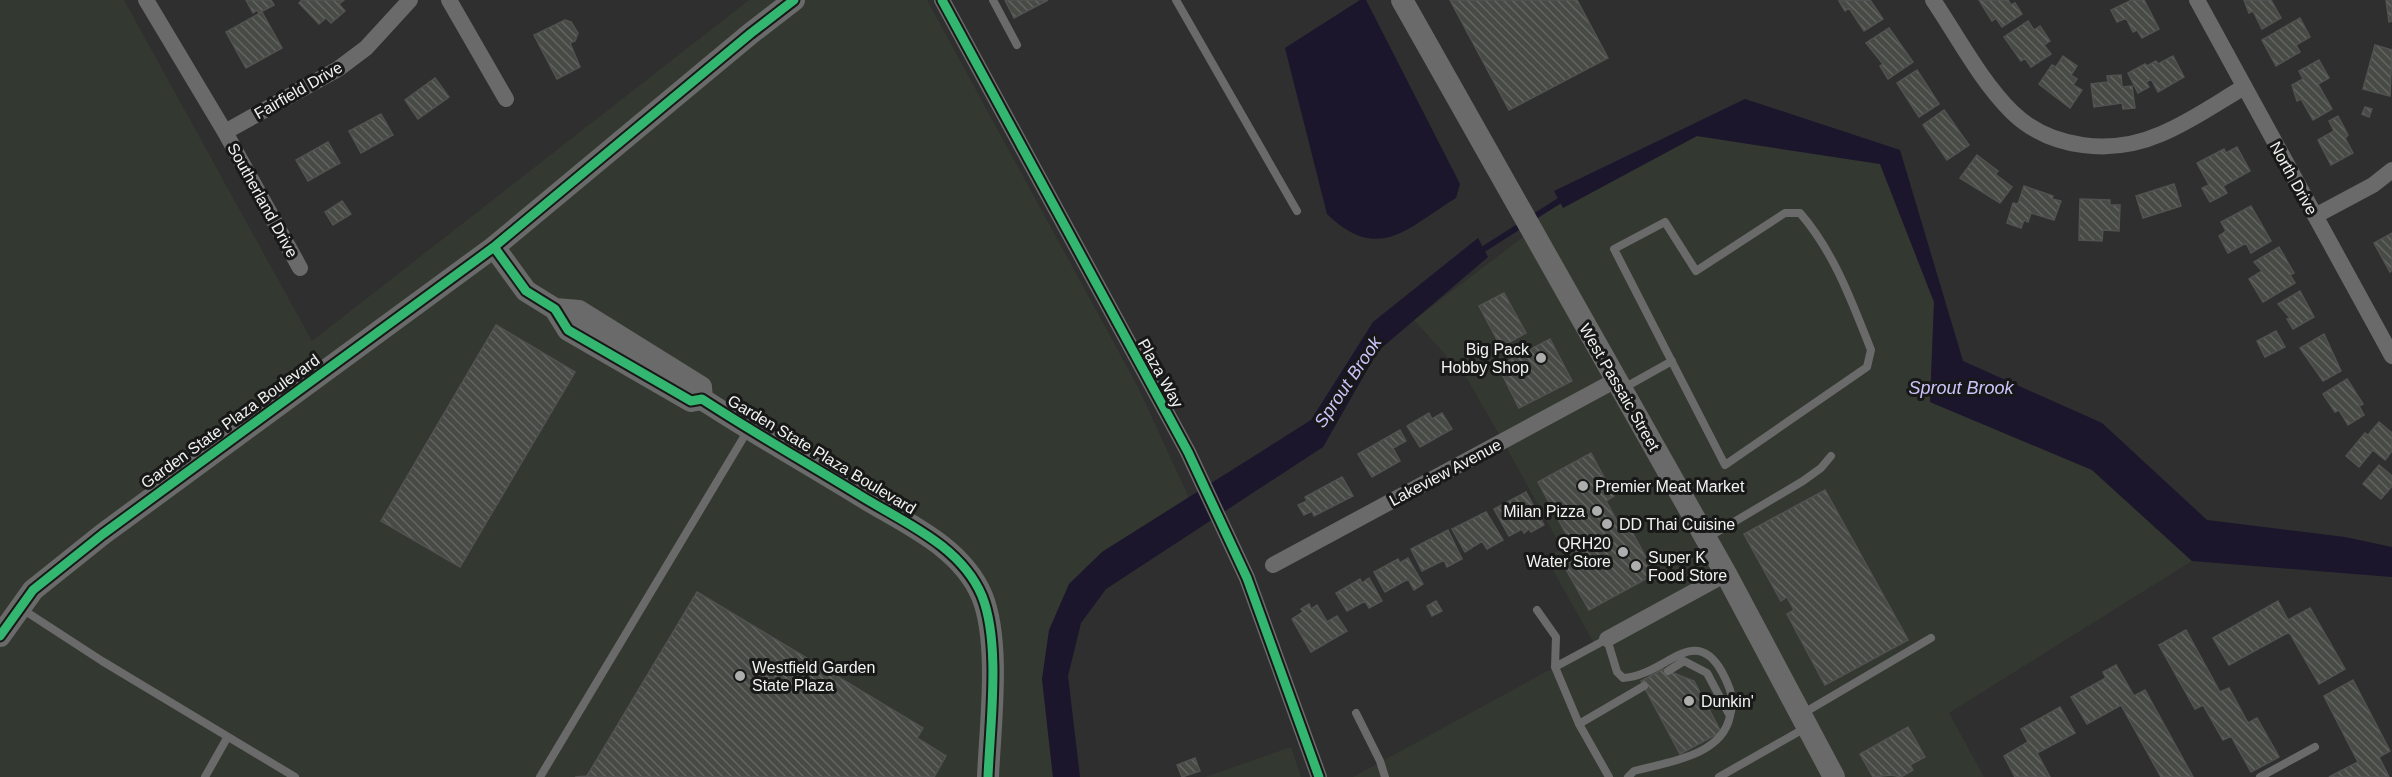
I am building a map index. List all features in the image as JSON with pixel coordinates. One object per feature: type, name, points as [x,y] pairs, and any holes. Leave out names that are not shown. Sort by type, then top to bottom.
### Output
[{"type":"street","points":[[146,0],[225,132]]},
{"type":"street","name":"Fairfield Drive","points":[[225,132],[338,69],[366,48],[410,0]]},
{"type":"street","points":[[449,0],[506,99]]},
{"type":"street","name":"Garden State Plaza Boulevard","points":[[0,636],[19,607],[40,584],[112,527],[494,247],[794,0]]},
{"type":"street","name":"West Passaic Street","points":[[1402,0],[1726,574],[1834,777]]},
{"type":"street","points":[[1933,0],[1998,97],[2014,114],[2037,130],[2063,141],[2089,147],[2115,147],[2138,143],[2162,134],[2244,87]]},
{"type":"street","name":"North Drive","points":[[2197,0],[2392,356]]},
{"type":"street","name":"Plaza Way","points":[[940,3],[1197,473],[1237,556],[1319,777]]},
{"type":"street","name":"Southerland Drive","points":[[225,132],[300,268]]},
{"type":"street","points":[[2315,216],[2373,185],[2392,170]]},
{"type":"street","name":"Garden State Plaza Boulevard","points":[[494,247],[526,291],[555,309],[568,330],[691,401],[702,399],[917,530],[955,556],[973,578],[982,597],[991,638],[988,777]]},
{"type":"street","name":"Lakeview Avenue","points":[[1273,565],[1619,385]]},
{"type":"street","points":[[1607,639],[1726,574]]},
{"type":"lane","points":[[993,0],[1017,45]]},
{"type":"lane","points":[[1176,0],[1297,211]]},
{"type":"lane","points":[[1785,213],[1800,213],[1816,232],[1846,288],[1871,350],[1867,367],[1725,465],[1672,361],[1614,249],[1665,222],[1696,271],[1785,213]]},
{"type":"lane","points":[[1619,385],[1672,361]]},
{"type":"lane","points":[[540,777],[748,428]]},
{"type":"lane","points":[[1706,539],[1803,481],[1821,468],[1831,456]]},
{"type":"lane","points":[[19,607],[227,738],[295,777]]},
{"type":"lane","points":[[1537,610],[1556,638],[1555,667],[1580,724],[1609,777]]},
{"type":"lane","points":[[1719,777],[1931,638]]},
{"type":"lane","points":[[1555,667],[1607,639],[1617,672],[1623,678],[1642,687],[1580,724]]},
{"type":"lane","points":[[1623,678],[1638,677],[1691,650],[1702,650],[1713,657],[1730,687],[1733,707],[1723,735],[1702,750],[1634,771],[1628,777]]},
{"type":"lane","points":[[1668,670],[1684,661],[1700,667],[1707,673],[1730,716]]},
{"type":"lane","points":[[1356,713],[1385,777]]},
{"type":"lane","points":[[205,777],[227,738]]},
{"type":"lane","points":[[2260,777],[2315,747]]},
{"type":"shaded area","name":"Westfield Garden State Plaza","points":[[0,0],[124,0],[312,341],[749,0],[927,0],[1138,387],[1189,498],[1102,552],[1042,679],[1053,777],[0,777]]},
{"type":"shaded area","points":[[1697,136],[1880,164],[1934,302],[1930,402],[2092,470],[2192,561],[1949,713],[1984,777],[1353,777],[1595,645],[1546,558],[1562,549],[1503,441],[1467,379],[1414,320],[1531,231],[1526,221],[1559,201]]},
{"type":"shaded area","points":[[1291,747],[1301,777],[1205,777]]},
{"type":"water","points":[[1360,0],[1366,0],[1460,184],[1456,198],[1407,229],[1393,236],[1378,239],[1362,237],[1345,229],[1327,214],[1285,48]]},
{"type":"water","name":"Sprout Brook","points":[[1745,99],[1900,150],[1963,361],[2102,423],[2207,520],[2345,537],[2392,547],[2392,577],[2192,561],[2092,470],[1930,402],[1934,302],[1880,164],[1697,136],[1563,208],[1554,191]]},
{"type":"water","points":[[1478,238],[1488,257],[1378,351],[1323,447],[1106,589],[1081,623],[1068,676],[1080,777],[1053,777],[1042,679],[1049,630],[1069,584],[1102,552],[1311,420],[1373,322]]},
{"type":"building","points":[[246,0],[271,0],[274,5],[259,13],[257,10],[253,13]]},
{"type":"building","points":[[302,0],[344,0],[339,4],[345,11],[331,23],[326,18],[319,24],[299,3]]},
{"type":"building","points":[[1005,0],[1048,0],[1014,18]]},
{"type":"building","points":[[1450,0],[1577,0],[1608,58],[1509,110]]},
{"type":"building","points":[[1870,0],[1883,19],[1864,31],[1849,8],[1845,11],[1839,1]]},
{"type":"building","points":[[1979,0],[2008,0],[2011,5],[2015,3],[2022,14],[2002,27],[1996,18],[1992,21]]},
{"type":"building","points":[[2132,0],[2144,0],[2159,29],[2142,38],[2137,30],[2133,32],[2126,18],[2117,22],[2111,10]]},
{"type":"building","points":[[2244,0],[2271,0],[2281,18],[2262,29],[2253,11],[2249,13]]},
{"type":"building","points":[[2386,0],[2392,0],[2392,21],[2389,22]]},
{"type":"building","points":[[262,12],[282,48],[246,68],[226,32]]},
{"type":"building","points":[[2300,18],[2310,37],[2296,45],[2300,52],[2276,66],[2262,40]]},
{"type":"building","points":[[565,20],[571,22],[578,33],[575,41],[570,43],[580,67],[557,79],[534,35]]},
{"type":"building","points":[[2028,21],[2034,30],[2040,26],[2050,41],[2044,45],[2051,54],[2031,67],[2025,58],[2021,61],[2004,37]]},
{"type":"building","points":[[1889,28],[1913,62],[1888,79],[1880,66],[1883,64],[1866,43]]},
{"type":"building","points":[[2375,45],[2392,50],[2390,96],[2363,89]]},
{"type":"building","points":[[2063,56],[2077,66],[2071,75],[2077,79],[2073,85],[2082,90],[2070,108],[2039,84],[2052,65],[2056,67]]},
{"type":"building","points":[[2173,56],[2184,77],[2158,92],[2151,79],[2146,82],[2149,87],[2138,93],[2128,73],[2145,64],[2147,66],[2156,61],[2158,64]]},
{"type":"building","points":[[2319,60],[2329,78],[2318,84],[2332,109],[2313,120],[2301,99],[2297,101],[2292,85],[2303,79],[2299,71]]},
{"type":"building","points":[[1917,70],[1939,104],[1919,117],[1897,83]]},
{"type":"building","points":[[2121,75],[2122,87],[2132,86],[2135,108],[2123,109],[2122,103],[2094,107],[2091,84],[2108,82],[2107,76]]},
{"type":"building","points":[[435,78],[449,97],[418,119],[405,100]]},
{"type":"building","points":[[2365,107],[2372,109],[2369,117],[2362,114]]},
{"type":"building","points":[[1944,110],[1969,145],[1947,160],[1923,125]]},
{"type":"building","points":[[381,114],[393,135],[361,153],[349,131]]},
{"type":"building","points":[[2338,116],[2348,135],[2345,138],[2353,153],[2331,165],[2318,140],[2334,131],[2329,121]]},
{"type":"building","points":[[328,142],[340,163],[308,181],[296,160]]},
{"type":"building","points":[[2237,147],[2250,171],[2223,186],[2227,193],[2210,202],[2202,188],[2209,185],[2197,163],[2224,149],[2226,153]]},
{"type":"building","points":[[1977,155],[1998,171],[1995,174],[2012,187],[2000,203],[1960,178]]},
{"type":"building","points":[[2174,184],[2181,206],[2143,218],[2136,196]]},
{"type":"building","points":[[2024,186],[2061,201],[2054,220],[2031,213],[2028,222],[2024,220],[2021,228],[2007,223],[2013,203],[2018,204]]},
{"type":"building","points":[[2080,199],[2110,200],[2110,205],[2120,205],[2119,231],[2103,230],[2102,241],[2079,240]]},
{"type":"building","points":[[342,201],[351,214],[333,225],[325,212]]},
{"type":"building","points":[[2251,206],[2271,241],[2251,253],[2246,243],[2228,253],[2219,236],[2226,231],[2221,222]]},
{"type":"building","points":[[2392,233],[2392,270],[2390,272],[2374,243]]},
{"type":"building","points":[[2279,247],[2294,273],[2290,275],[2295,283],[2263,302],[2249,279],[2262,271],[2254,262]]},
{"type":"building","points":[[2300,291],[2314,317],[2293,329],[2287,319],[2290,318],[2278,304]]},
{"type":"building","points":[[1504,293],[1526,333],[1501,347],[1479,306]]},
{"type":"building","points":[[496,325],[575,372],[460,567],[381,521]]},
{"type":"building","points":[[2276,331],[2285,347],[2265,357],[2257,341]]},
{"type":"building","points":[[2324,334],[2341,371],[2323,381],[2300,348]]},
{"type":"building","points":[[1550,339],[1572,381],[1519,408],[1498,366]]},
{"type":"building","points":[[2347,379],[2363,404],[2359,406],[2364,415],[2348,425],[2339,410],[2335,412],[2323,394]]},
{"type":"building","points":[[1429,413],[1432,419],[1442,413],[1452,429],[1420,447],[1407,426]]},
{"type":"building","points":[[2379,422],[2392,433],[2392,451],[2385,460],[2373,450],[2359,467],[2346,456],[2365,433],[2368,435]]},
{"type":"building","points":[[1400,430],[1406,441],[1393,448],[1400,461],[1372,477],[1358,454]]},
{"type":"building","points":[[1591,453],[1614,496],[1606,501],[1624,534],[1631,530],[1655,574],[1589,610],[1563,564],[1578,556],[1538,482]]},
{"type":"building","points":[[2379,465],[2392,476],[2392,486],[2381,499],[2363,484]]},
{"type":"building","points":[[1342,477],[1353,496],[1314,516],[1312,511],[1304,515],[1298,505],[1307,501],[1305,497]]},
{"type":"building","points":[[1825,490],[1908,640],[1825,685],[1787,614],[1794,610],[1787,597],[1781,601],[1744,534]]},
{"type":"building","points":[[1526,492],[1544,525],[1531,532],[1529,529],[1524,533],[1522,529],[1509,536],[1494,509]]},
{"type":"building","points":[[1486,512],[1503,540],[1487,549],[1482,541],[1465,552],[1452,529]]},
{"type":"building","points":[[1448,530],[1462,559],[1447,567],[1444,560],[1422,571],[1411,549]]},
{"type":"building","points":[[1408,558],[1423,584],[1414,590],[1408,579],[1385,592],[1374,572],[1398,559],[1400,563]]},
{"type":"building","points":[[1369,578],[1382,601],[1369,608],[1365,601],[1347,611],[1336,593],[1360,579],[1362,583]]},
{"type":"building","name":"Westfield Garden State Plaza","points":[[697,592],[923,728],[917,738],[946,756],[934,777],[575,777],[587,776]]},
{"type":"building","points":[[1436,601],[1442,611],[1432,616],[1427,606]]},
{"type":"building","points":[[2278,601],[2288,620],[2310,608],[2345,669],[2319,684],[2289,632],[2229,665],[2213,638]]},
{"type":"building","points":[[1309,604],[1311,609],[1317,605],[1327,622],[1337,616],[1347,631],[1311,652],[1292,619],[1303,612],[1301,609]]},
{"type":"building","points":[[2186,630],[2220,692],[2229,688],[2248,723],[2257,718],[2279,757],[2251,772],[2231,736],[2223,740],[2203,705],[2195,709],[2159,645]]},
{"type":"building","points":[[2116,665],[2134,696],[2145,690],[2193,777],[2161,777],[2121,705],[2087,724],[2071,697],[2106,678],[2103,672]]},
{"type":"building","points":[[1663,669],[1694,681],[1721,732],[1680,754],[1641,681]]},
{"type":"building","points":[[2353,680],[2390,751],[2379,757],[2389,777],[2329,777],[2358,762],[2324,696]]},
{"type":"building","points":[[2060,707],[2075,733],[2037,753],[2050,777],[2015,777],[2004,756],[2028,742],[2021,729]]},
{"type":"building","points":[[1908,727],[1925,757],[1910,765],[1913,770],[1901,777],[1891,775],[1873,777],[1860,754]]},
{"type":"building","points":[[1195,758],[1200,771],[1182,777],[1177,765]]},
{"type":"waterway","name":"Sprout Brook","points":[[1479,252],[1559,201]]},
{"type":"cycle path","points":[[794,0],[494,247],[526,291],[555,309],[568,330],[691,401],[702,399],[913,526],[930,537],[960,563],[973,578],[982,596],[991,637],[993,685],[988,777]]},
{"type":"cycle path","points":[[942,0],[1188,452],[1247,578],[1319,777]]},
{"type":"cycle path","points":[[0,636],[33,590],[103,534],[494,247]]},
{"type":"place","name":"Big Pack Hobby Shop","points":[[1541,358]]},
{"type":"place","name":"Premier Meat Market","points":[[1583,486]]},
{"type":"place","name":"Milan Pizza","points":[[1597,511]]},
{"type":"place","name":"DD Thai Cuisine","points":[[1607,524]]},
{"type":"place","name":"QRH20 Water Store","points":[[1623,552]]},
{"type":"place","name":"Super K Food Store","points":[[1636,566]]},
{"type":"place","name":"Westfield Garden State Plaza","points":[[740,676]]},
{"type":"place","name":"Dunkin'","points":[[1689,701]]}]
